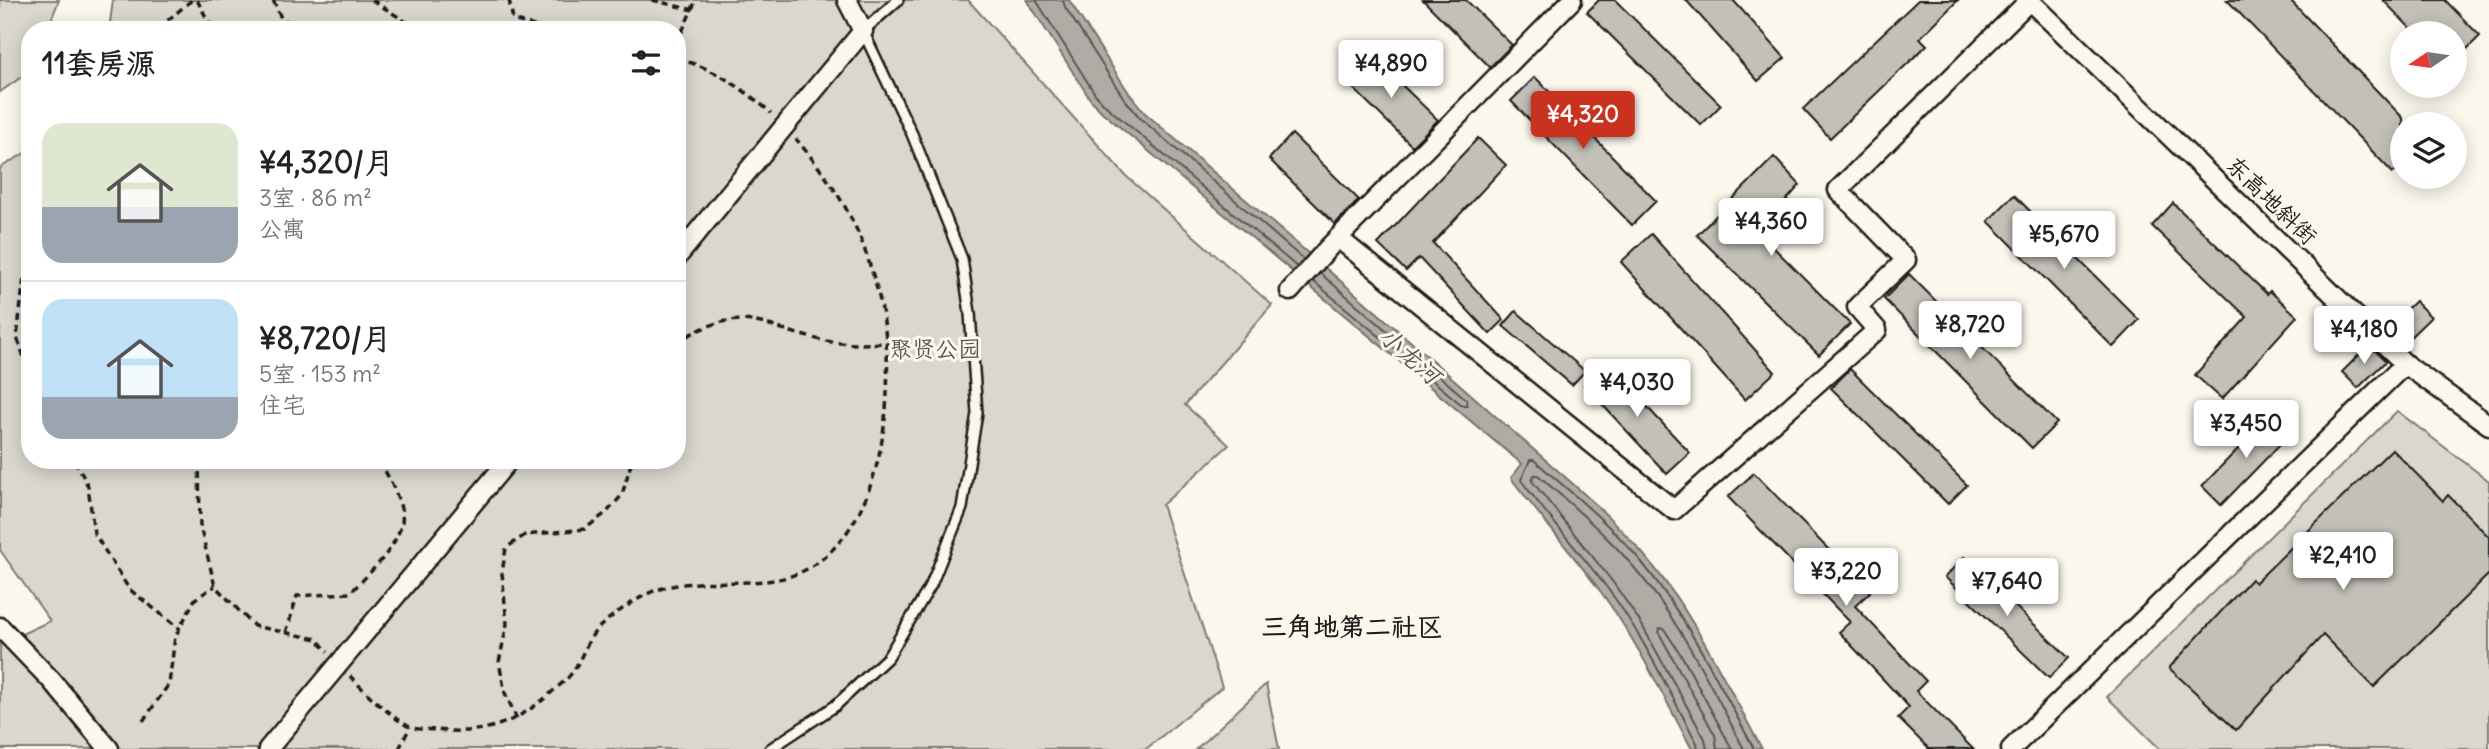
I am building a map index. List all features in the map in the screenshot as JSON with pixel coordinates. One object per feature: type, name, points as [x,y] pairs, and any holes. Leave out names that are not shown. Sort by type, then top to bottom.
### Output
[{"type":"street","points":[[686,246],[863,31],[847,0]]},
{"type":"street","points":[[1290,291],[1334,242],[1572,0]]},
{"type":"street","points":[[1334,242],[1674,510],[1877,330],[1857,307],[1906,260],[1838,190],[2030,0]]},
{"type":"street","name":"东高地斜街","points":[[2030,0],[2405,364],[2489,425]]},
{"type":"street","points":[[2011,749],[2405,364]]},
{"type":"street","points":[[268,749],[502,469]]},
{"type":"street","points":[[0,627],[51,680],[109,749]]},
{"type":"lane","points":[[770,749],[835,706],[888,657],[931,585],[962,508],[976,413],[970,313],[962,259],[912,134],[863,31],[898,0]]},
{"type":"path","points":[[166,21],[195,0],[208,21]]},
{"type":"path","points":[[273,0],[281,18],[286,21]]},
{"type":"path","points":[[372,0],[405,21]]},
{"type":"path","points":[[509,0],[513,20],[516,21]]},
{"type":"path","points":[[652,0],[693,10]]},
{"type":"path","points":[[686,24],[696,0]]},
{"type":"path","points":[[199,469],[200,526],[215,586],[254,626],[317,639],[365,693],[410,727],[482,731],[517,719],[540,703],[571,674],[596,630],[648,594],[686,584],[770,580],[800,573],[830,553],[852,527],[868,490],[885,427],[888,368],[884,319],[863,244],[829,178],[785,126],[746,90],[686,61]]},
{"type":"path","points":[[21,303],[17,337],[21,348]]},
{"type":"path","points":[[686,336],[701,327],[731,319],[765,323],[826,341],[860,345],[886,343]]},
{"type":"path","points":[[80,469],[88,486],[94,533],[129,589],[180,629]]},
{"type":"path","points":[[286,633],[297,596],[350,593],[386,555],[403,520],[393,484],[384,469]]},
{"type":"path","points":[[517,719],[505,693],[499,663],[507,624],[502,573],[506,548],[525,535],[584,529],[607,512],[622,495],[629,469]]},
{"type":"path","points":[[143,721],[169,684],[176,636],[195,599],[215,586]]},
{"type":"path","points":[[399,749],[410,727]]},
{"type":"green space","points":[[0,0],[59,0],[51,21],[21,21],[21,77],[0,92]]},
{"type":"green space","name":"聚贤公园","points":[[113,0],[968,0],[1126,176],[1272,305],[1185,405],[1229,445],[1162,505],[1222,687],[1146,749],[0,749],[0,644],[50,621],[0,550],[0,168],[21,155],[21,469],[686,469],[686,21],[110,21]]},
{"type":"green space","points":[[2397,411],[2489,481],[2489,749],[2160,749],[2107,697]]},
{"type":"green space","points":[[1266,684],[1279,749],[1196,749]]},
{"type":"water","name":"小龙河","points":[[1027,0],[1069,0],[1129,93],[1145,113],[1407,338],[1571,482],[1627,536],[1678,600],[1762,749],[1692,749],[1614,611],[1511,478],[1522,464],[1102,112],[1090,99]]},
{"type":"building","points":[[1423,0],[1466,0],[1512,45],[1490,67]]},
{"type":"building","points":[[1599,0],[1615,0],[1721,105],[1701,125],[1587,12]]},
{"type":"building","points":[[1686,0],[1733,0],[1785,58],[1758,81]]},
{"type":"building","points":[[1918,0],[1958,0],[1920,38],[1927,45],[1830,138],[1803,109]]},
{"type":"building","points":[[2227,0],[2290,0],[2397,112],[2390,112],[2390,170]]},
{"type":"building","points":[[2383,0],[2445,0],[2465,21],[2403,21]]},
{"type":"building","points":[[2468,24],[2480,36],[2468,48]]},
{"type":"building","points":[[1370,54],[1438,120],[1412,146],[1345,80]]},
{"type":"building","points":[[1535,77],[1656,201],[1632,225],[1511,101]]},
{"type":"building","points":[[1292,134],[1359,200],[1335,224],[1269,159]]},
{"type":"building","points":[[1478,138],[1506,165],[1433,243],[1504,320],[1490,334],[1419,258],[1406,271],[1378,244]]},
{"type":"building","points":[[1774,157],[1800,185],[1758,232],[1850,324],[1819,355],[1697,235]]},
{"type":"building","points":[[2014,195],[2139,320],[2113,347],[1988,221]]},
{"type":"building","points":[[2173,203],[2267,294],[2270,291],[2297,316],[2222,399],[2195,375],[2247,317],[2152,226]]},
{"type":"building","points":[[1651,234],[1775,372],[1745,400],[1621,262]]},
{"type":"building","points":[[1909,274],[2057,423],[2032,448],[1884,299]]},
{"type":"building","points":[[2415,301],[2431,317],[2402,345],[2386,329]]},
{"type":"building","points":[[1516,311],[1585,371],[1572,385],[1503,326]]},
{"type":"building","points":[[2369,345],[2386,361],[2358,388],[2342,372]]},
{"type":"building","points":[[1607,364],[1690,453],[1667,474],[1584,385]]},
{"type":"building","points":[[1850,369],[1967,485],[1948,504],[1831,388]]},
{"type":"building","points":[[2271,415],[2290,434],[2221,505],[2202,486]]},
{"type":"building","points":[[2392,449],[2443,501],[2448,495],[2489,537],[2489,574],[2374,687],[2323,635],[2236,730],[2169,668],[2251,579],[2255,583]]},
{"type":"building","points":[[1754,473],[1870,592],[1855,606],[1926,681],[1916,691],[1973,749],[1929,749],[1898,718],[1909,707],[1839,632],[1850,622],[1728,497]]},
{"type":"building","points":[[1964,557],[2069,658],[2049,678],[1945,577]]},
{"type":"district","name":"三角地第二社区","points":[[1352,626]]}]
